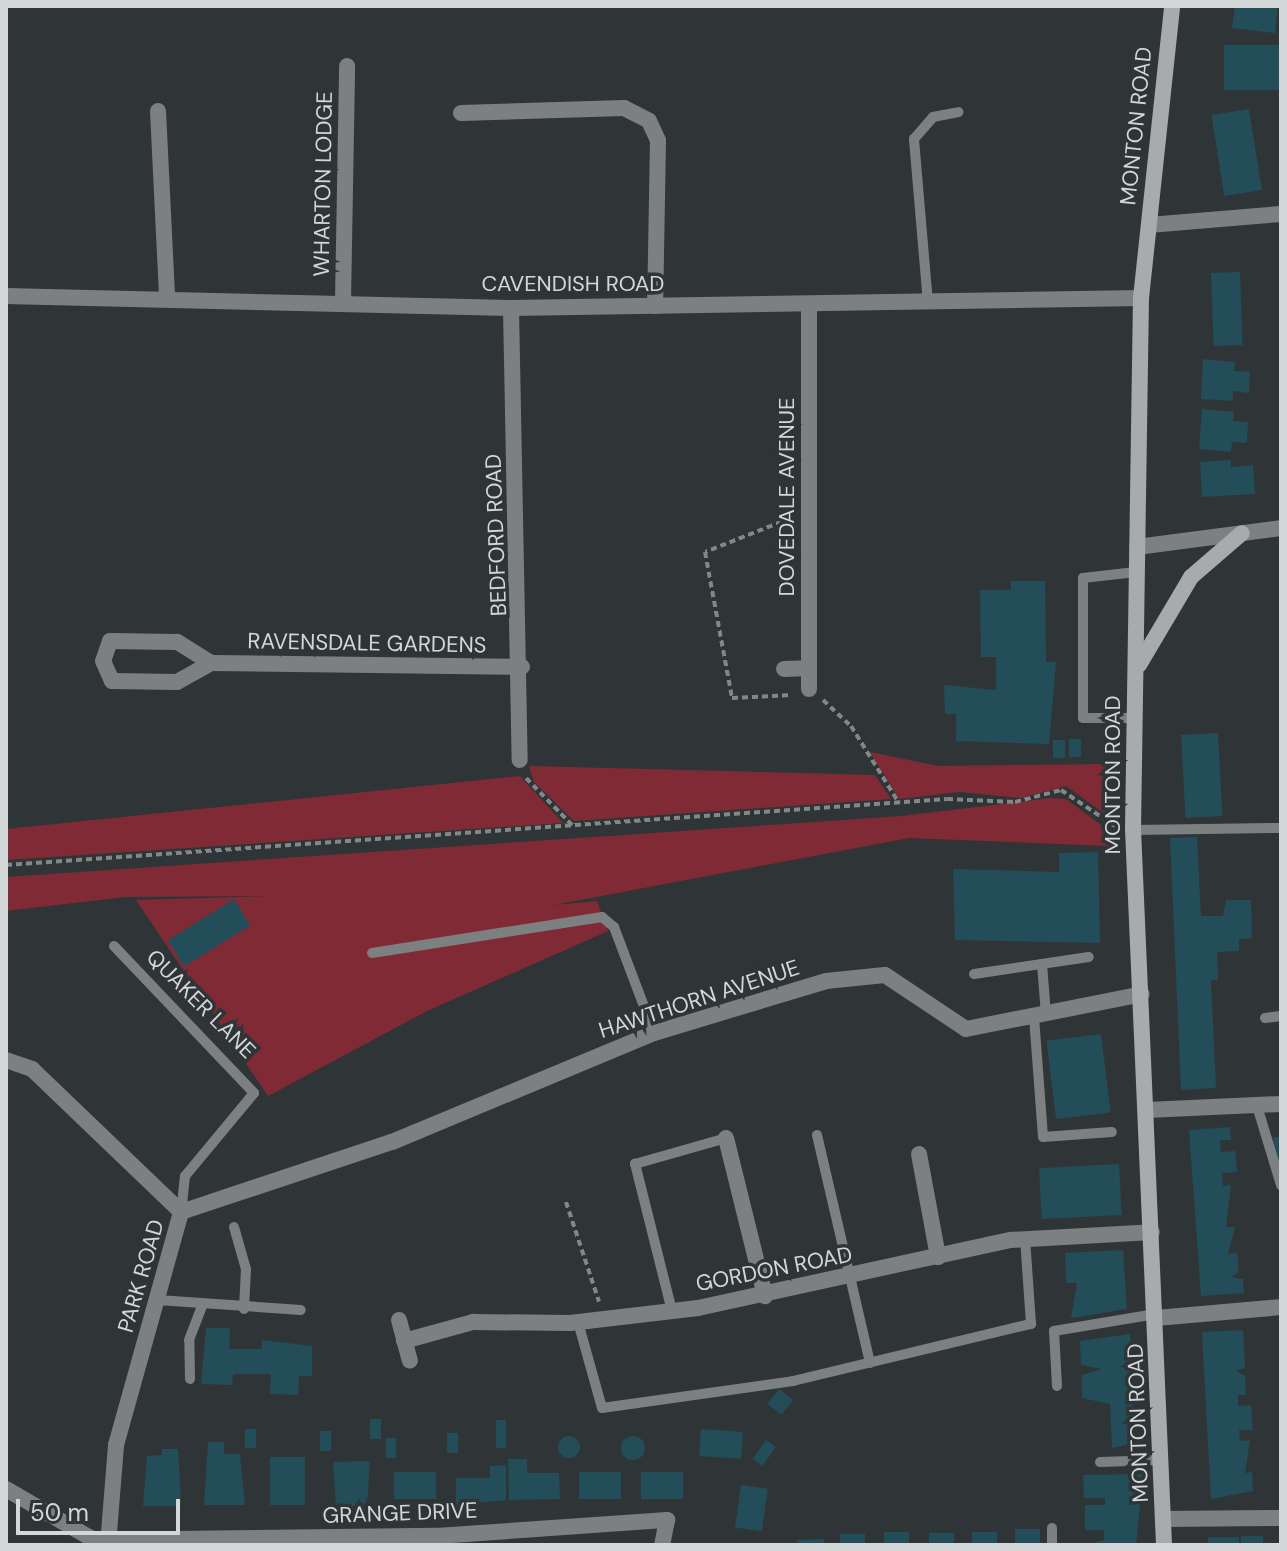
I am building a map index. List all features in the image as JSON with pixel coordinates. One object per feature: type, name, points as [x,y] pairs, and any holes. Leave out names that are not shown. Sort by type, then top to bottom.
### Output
[{"type":"main road","name":"MONTON ROAD","points":[[1164,1545],[1133,828],[1141,298],[1172,6]]},
{"type":"main road","points":[[1134,676],[1176,597],[1242,533]]},
{"type":"street","name":"WHARTON LODGE","points":[[343,302],[347,66]]},
{"type":"street","points":[[490,94],[490,112]]},
{"type":"street","points":[[461,113],[624,108],[649,121],[658,140],[655,306]]},
{"type":"street","points":[[158,111],[167,296]]},
{"type":"street","points":[[1149,225],[1281,214]]},
{"type":"street","name":"CAVENDISH ROAD","points":[[6,296],[167,296],[511,308],[1141,298]]},
{"type":"street","name":"DOVEDALE AVENUE","points":[[809,304],[809,689]]},
{"type":"street","name":"BEDFORD ROAD","points":[[511,308],[522,667],[520,760]]},
{"type":"street","points":[[1137,547],[1281,528]]},
{"type":"street","name":"RAVENSDALE GARDENS","points":[[211,663],[177,682],[112,681],[103,661],[110,641],[163,642],[211,663],[522,667]]},
{"type":"street","points":[[784,669],[809,668]]},
{"type":"street","name":"HAWTHORN AVENUE","points":[[181,1212],[392,1142],[654,1033],[874,974],[894,980],[957,1027],[1040,1016],[1142,994]]},
{"type":"street","name":"PARK ROAD","points":[[6,1044],[10,1060],[181,1212],[116,1445],[108,1543]]},
{"type":"street","points":[[1147,1110],[1281,1104]]},
{"type":"street","points":[[726,1138],[765,1296]]},
{"type":"street","points":[[919,1154],[938,1257]]},
{"type":"street","name":"GORDON ROAD","points":[[404,1341],[473,1322],[605,1320],[765,1296],[1025,1239],[1152,1232]]},
{"type":"street","points":[[1156,1316],[1281,1307]]},
{"type":"street","points":[[399,1320],[410,1361]]},
{"type":"street","points":[[6,1489],[64,1525],[108,1543]]},
{"type":"street","points":[[1164,1519],[1281,1518]]},
{"type":"street","name":"GRANGE DRIVE","points":[[108,1543],[436,1541],[667,1520],[662,1545]]},
{"type":"lane","points":[[928,303],[911,155],[921,125],[959,112]]},
{"type":"lane","points":[[1134,718],[1083,718],[1083,578],[1136,572]]},
{"type":"lane","points":[[1133,828],[1281,828]]},
{"type":"lane","points":[[372,953],[602,917],[614,927],[654,1033]]},
{"type":"lane","name":"QUAKER LANE","points":[[114,946],[254,1093],[185,1176],[181,1212]]},
{"type":"lane","points":[[974,974],[1089,957]]},
{"type":"lane","points":[[1042,964],[1043,1137],[1112,1132]]},
{"type":"lane","points":[[1265,1018],[1281,1016]]},
{"type":"lane","points":[[1257,1106],[1281,1185]]},
{"type":"lane","points":[[817,1135],[870,1363]]},
{"type":"lane","points":[[672,1311],[635,1164],[726,1138]]},
{"type":"lane","points":[[234,1227],[246,1269],[244,1309]]},
{"type":"lane","points":[[578,1322],[602,1408],[870,1363],[1031,1324],[1025,1239]]},
{"type":"lane","points":[[158,1300],[244,1309],[301,1310]]},
{"type":"lane","points":[[190,1379],[189,1340],[202,1306]]},
{"type":"lane","points":[[1057,1386],[1054,1331],[1156,1316]]},
{"type":"lane","points":[[1100,1462],[1162,1460]]},
{"type":"lane","points":[[1052,1528],[1052,1545]]},
{"type":"path","points":[[809,511],[705,552],[732,698],[809,689],[851,726],[899,803]]},
{"type":"path","points":[[520,760],[540,798],[572,825]]},
{"type":"path","points":[[6,865],[899,803],[1015,802],[1048,792],[1072,793],[1106,822],[1133,828]]},
{"type":"path","points":[[566,1202],[605,1320]]},
{"type":"shaded area","points":[[870,752],[938,766],[1108,764],[1109,817],[1066,786],[1021,798],[960,792],[899,799]]},
{"type":"shaded area","points":[[529,766],[875,775],[891,799],[574,821],[534,782]]},
{"type":"shaded area","points":[[520,776],[563,823],[6,860],[6,829]]},
{"type":"shaded area","points":[[1050,798],[1066,799],[1108,830],[1109,846],[909,838],[554,905],[597,901],[608,931],[427,1011],[268,1096],[136,900],[272,896],[125,897],[6,911],[6,877],[902,816]]},
{"type":"building","points":[[1235,6],[1278,6],[1275,33],[1232,28]]},
{"type":"building","points":[[1224,45],[1281,45],[1281,90],[1224,90]]},
{"type":"building","points":[[1249,109],[1262,190],[1224,196],[1211,115]]},
{"type":"building","points":[[1240,272],[1243,345],[1214,346],[1211,273]]},
{"type":"building","points":[[1203,359],[1235,362],[1234,371],[1250,372],[1249,393],[1233,391],[1233,401],[1201,399]]},
{"type":"building","points":[[1202,409],[1234,412],[1233,421],[1248,422],[1247,443],[1232,442],[1231,452],[1199,449]]},
{"type":"building","points":[[1231,460],[1231,467],[1253,465],[1255,494],[1202,497],[1200,462]]},
{"type":"building","points":[[1011,581],[1045,581],[1046,662],[1056,662],[1049,744],[956,741],[956,714],[945,714],[944,685],[996,690],[996,657],[981,657],[980,590],[1011,590]]},
{"type":"building","points":[[1218,733],[1222,816],[1185,818],[1181,735]]},
{"type":"building","points":[[1069,739],[1081,739],[1081,757],[1069,757]]},
{"type":"building","points":[[1053,740],[1065,740],[1065,758],[1053,758]]},
{"type":"building","points":[[1197,837],[1201,916],[1223,916],[1226,900],[1251,900],[1252,938],[1239,939],[1239,951],[1217,952],[1218,980],[1211,980],[1216,1088],[1181,1090],[1170,838]]},
{"type":"building","points":[[1098,852],[1100,943],[955,940],[953,869],[1059,872],[1059,853]]},
{"type":"building","points":[[234,899],[250,925],[184,967],[168,940]]},
{"type":"building","points":[[1101,1034],[1111,1112],[1056,1119],[1046,1041]]},
{"type":"building","points":[[1230,1127],[1231,1140],[1220,1140],[1221,1152],[1235,1151],[1237,1172],[1222,1173],[1223,1186],[1231,1185],[1226,1227],[1235,1227],[1228,1254],[1237,1253],[1238,1273],[1230,1277],[1243,1279],[1244,1293],[1201,1296],[1189,1130]]},
{"type":"building","points":[[1273,1137],[1281,1137],[1281,1168],[1277,1168]]},
{"type":"building","points":[[1119,1164],[1122,1215],[1042,1219],[1039,1168]]},
{"type":"building","points":[[1123,1250],[1127,1309],[1071,1318],[1077,1283],[1066,1283],[1065,1253]]},
{"type":"building","points":[[206,1328],[230,1328],[229,1349],[262,1349],[262,1340],[312,1346],[312,1376],[299,1376],[298,1395],[270,1394],[271,1374],[233,1374],[232,1385],[201,1384]]},
{"type":"building","points":[[1243,1330],[1245,1368],[1236,1371],[1245,1376],[1246,1395],[1238,1395],[1238,1406],[1251,1405],[1253,1430],[1239,1430],[1240,1441],[1250,1440],[1245,1473],[1252,1472],[1253,1491],[1211,1499],[1202,1332]]},
{"type":"building","points":[[1130,1334],[1134,1443],[1112,1448],[1110,1404],[1082,1398],[1082,1375],[1102,1369],[1081,1365],[1080,1341]]},
{"type":"building","points":[[779,1389],[793,1400],[781,1415],[767,1404]]},
{"type":"building","points":[[370,1419],[381,1419],[381,1439],[370,1439]]},
{"type":"building","points":[[496,1420],[506,1420],[506,1448],[496,1448]]},
{"type":"building","points":[[245,1429],[256,1429],[256,1448],[245,1448]]},
{"type":"building","points":[[701,1429],[743,1432],[741,1459],[699,1456]]},
{"type":"building","points":[[320,1431],[331,1431],[331,1451],[320,1451]]},
{"type":"building","points":[[447,1433],[458,1433],[458,1453],[447,1453]]},
{"type":"building","points":[[569,1436],[577,1439],[580,1447],[577,1455],[569,1458],[561,1455],[558,1447],[561,1439]]},
{"type":"building","points":[[633,1436],[642,1439],[645,1448],[642,1457],[633,1460],[624,1457],[621,1448],[624,1439]]},
{"type":"building","points":[[386,1438],[396,1438],[396,1458],[386,1458]]},
{"type":"building","points":[[766,1440],[776,1447],[763,1466],[753,1459]]},
{"type":"building","points":[[208,1442],[224,1442],[224,1454],[240,1454],[245,1505],[204,1505]]},
{"type":"building","points":[[162,1449],[178,1449],[181,1506],[143,1506],[147,1456],[162,1455]]},
{"type":"building","points":[[270,1457],[305,1457],[305,1505],[270,1505]]},
{"type":"building","points":[[508,1459],[527,1459],[527,1473],[559,1473],[560,1499],[509,1500]]},
{"type":"building","points":[[370,1461],[367,1506],[336,1506],[333,1462]]},
{"type":"building","points":[[506,1465],[506,1500],[456,1505],[456,1478],[490,1478],[490,1466]]},
{"type":"building","points":[[394,1472],[436,1472],[436,1499],[394,1499]]},
{"type":"building","points":[[579,1472],[621,1472],[621,1499],[579,1499]]},
{"type":"building","points":[[641,1472],[683,1472],[683,1499],[641,1499]]},
{"type":"building","points":[[1143,1474],[1136,1545],[1084,1545],[1104,1540],[1104,1530],[1085,1530],[1085,1505],[1105,1505],[1105,1498],[1084,1498],[1083,1475]]},
{"type":"building","points":[[741,1485],[768,1489],[762,1531],[735,1528]]},
{"type":"building","points":[[1015,1529],[1040,1529],[1040,1545],[1015,1545]]},
{"type":"building","points":[[884,1532],[909,1532],[909,1545],[884,1545]]},
{"type":"building","points":[[972,1532],[997,1532],[997,1545],[972,1545]]},
{"type":"building","points":[[929,1533],[954,1533],[954,1545],[929,1545]]},
{"type":"building","points":[[840,1534],[865,1534],[865,1545],[840,1545]]},
{"type":"building","points":[[1241,1536],[1263,1536],[1263,1545],[1241,1545]]},
{"type":"building","points":[[1208,1537],[1239,1537],[1239,1545],[1208,1545]]},
{"type":"building","points":[[824,1539],[824,1545],[797,1545],[797,1540]]}]
